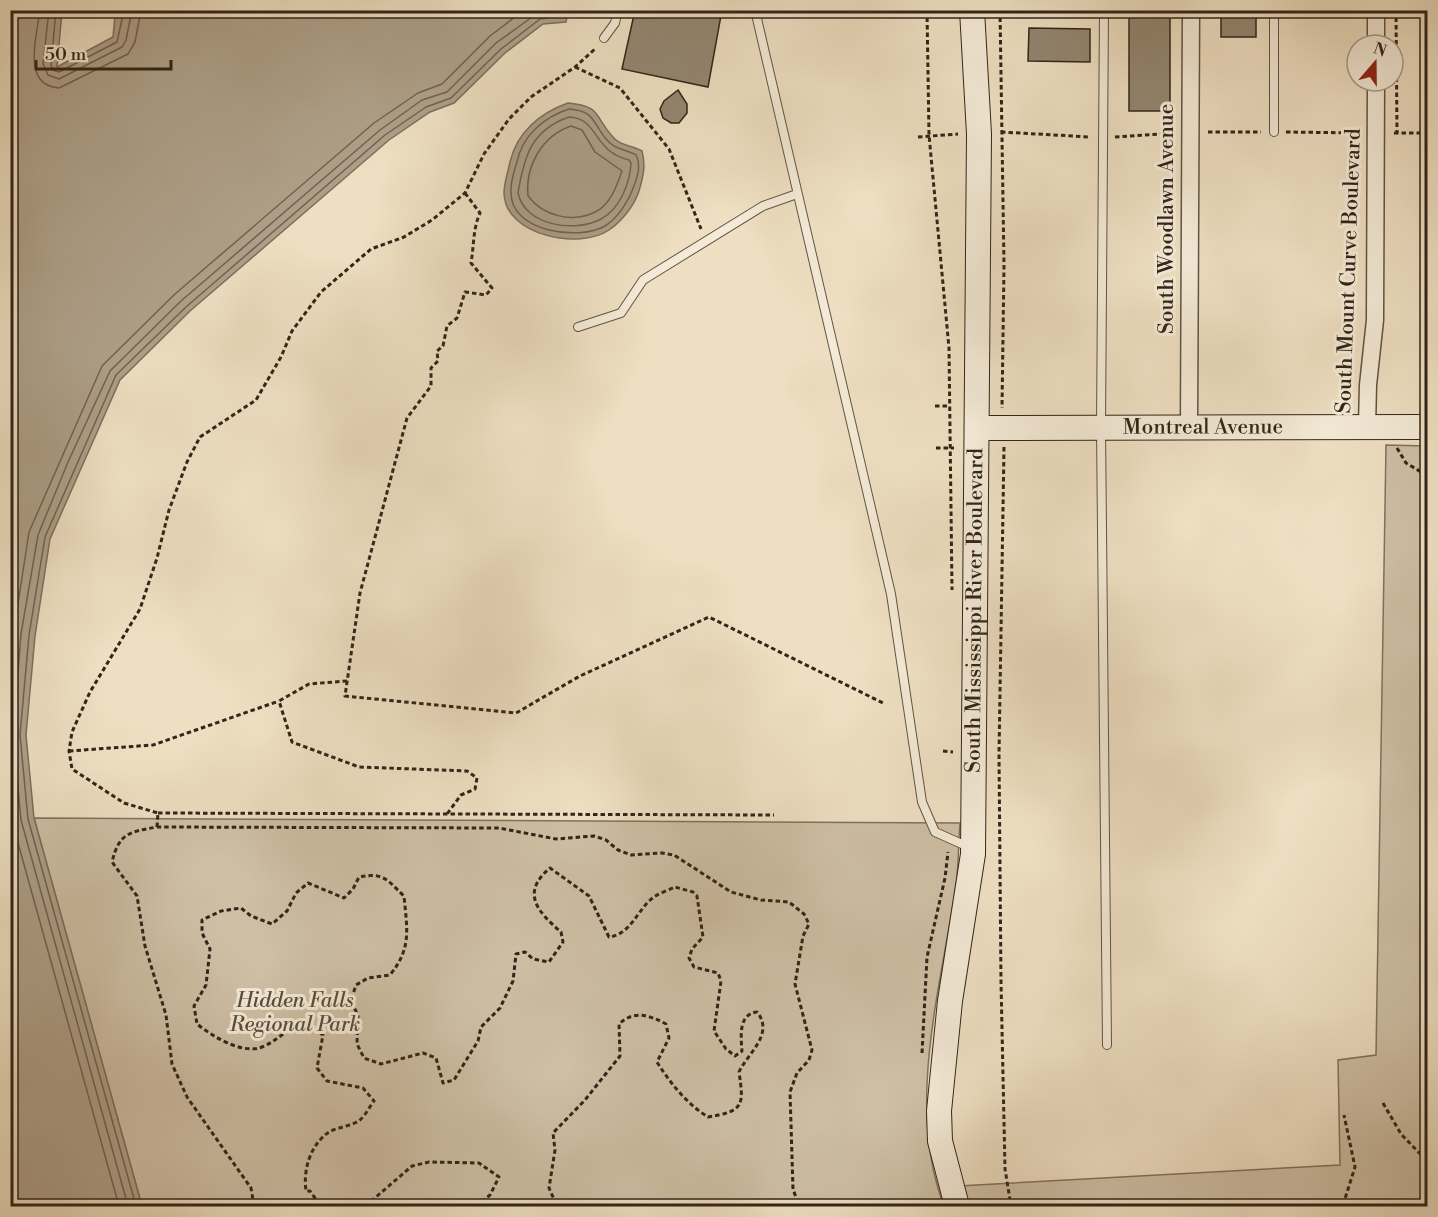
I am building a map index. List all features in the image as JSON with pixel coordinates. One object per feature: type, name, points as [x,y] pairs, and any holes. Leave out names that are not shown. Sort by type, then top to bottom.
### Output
[{"type":"street","name":"South Mississippi River Boulevard","points":[[957,1206],[940,1141],[939,1111],[950,1001],[973,849],[979,134],[972,10]]},
{"type":"street","name":"South Woodlawn Avenue","points":[[1189,427],[1191,10]]},
{"type":"street","points":[[1376,10],[1376,33]]},
{"type":"street","name":"South Mount Curve Boulevard","points":[[1367,426],[1368,385],[1375,320],[1376,93]]},
{"type":"street","name":"Montreal Avenue","points":[[978,428],[1428,427]]},
{"type":"lane","points":[[604,38],[615,22],[618,10]]},
{"type":"lane","points":[[754,10],[891,594],[922,802],[935,832],[973,849]]},
{"type":"lane","points":[[1104,10],[1101,427],[1107,1045]]},
{"type":"lane","points":[[1274,10],[1274,132]]},
{"type":"lane","points":[[578,327],[621,313],[643,280],[710,241],[763,206],[797,194]]},
{"type":"path","points":[[927,10],[930,69],[929,135],[949,348],[952,592]]},
{"type":"path","points":[[1000,10],[1004,324],[1002,407],[1005,428],[999,754],[1001,982],[1005,1169],[1011,1206]]},
{"type":"path","points":[[1396,10],[1397,133]]},
{"type":"path","points":[[604,38],[575,68],[531,97],[509,119],[484,154],[465,193],[432,220],[405,237],[371,249],[321,292],[292,331],[281,357],[256,400],[200,437],[169,510],[157,558],[140,609],[90,692],[72,732],[69,751],[72,769],[124,803],[158,813],[774,814]]},
{"type":"path","points":[[575,68],[620,88],[669,149],[697,225],[710,241]]},
{"type":"path","points":[[1002,132],[1103,138],[1191,132],[1428,133]]},
{"type":"path","points":[[918,137],[929,135]]},
{"type":"path","points":[[465,193],[480,213],[474,225],[476,235],[471,263],[492,288],[486,295],[465,292],[458,318],[447,326],[443,346],[437,351],[438,361],[431,368],[431,386],[407,418],[360,592],[345,696],[516,713],[580,675],[708,617],[885,704]]},
{"type":"path","points":[[935,406],[950,406]]},
{"type":"path","points":[[936,448],[952,448]]},
{"type":"path","points":[[1397,448],[1406,463],[1428,476]]},
{"type":"path","points":[[69,751],[153,745],[186,736],[216,722],[279,701],[309,684],[347,681]]},
{"type":"path","points":[[279,701],[292,742],[359,767],[467,771],[477,778],[475,789],[461,795],[447,814]]},
{"type":"path","points":[[953,742],[953,760]]},
{"type":"path","points":[[943,751],[953,752]]},
{"type":"path","points":[[156,827],[158,813]]},
{"type":"path","points":[[255,1206],[251,1188],[187,1097],[172,1064],[166,1015],[145,946],[137,896],[112,862],[116,844],[132,831],[156,827],[499,828],[556,839],[594,836],[606,840],[618,850],[631,855],[662,852],[674,855],[731,892],[761,900],[789,902],[804,914],[809,924],[803,936],[795,984],[812,1050],[809,1060],[797,1073],[790,1092],[793,1189],[799,1206]]},
{"type":"path","points":[[327,1206],[320,1204],[310,1191],[306,1191],[304,1176],[316,1144],[329,1132],[360,1120],[374,1101],[363,1088],[327,1081],[317,1068],[323,1035],[314,1027],[303,1024],[283,1032],[261,1048],[240,1046],[217,1039],[197,1024],[194,1006],[206,985],[210,949],[202,933],[202,920],[221,911],[241,909],[251,916],[272,924],[287,911],[296,893],[308,883],[344,898],[353,889],[359,877],[376,874],[385,878],[404,896],[407,927],[404,958],[390,975],[368,978],[356,985],[351,1000],[358,1016],[357,1044],[364,1058],[381,1065],[423,1053],[435,1058],[443,1083],[454,1080],[478,1041],[481,1027],[500,1008],[513,981],[516,954],[525,952],[533,959],[549,962],[563,942],[561,932],[542,916],[533,898],[537,878],[550,868],[589,896],[609,937],[616,936],[635,921],[653,897],[675,887],[693,892],[697,896],[703,937],[692,949],[689,958],[694,967],[718,973],[721,981],[714,1031],[726,1049],[735,1056],[742,1052],[741,1030],[744,1019],[751,1013],[757,1012],[762,1022],[757,1047],[739,1072],[743,1090],[742,1101],[734,1111],[722,1115],[708,1117],[697,1110],[678,1091],[657,1062],[669,1038],[666,1024],[636,1014],[625,1018],[619,1024],[620,1056],[585,1101],[553,1133],[555,1150],[549,1188],[557,1206]]},
{"type":"path","points":[[1383,1103],[1401,1134],[1428,1162]]},
{"type":"path","points":[[1296,1206],[1324,1201],[1345,1206],[1355,1167],[1344,1115]]},
{"type":"path","points":[[357,1206],[369,1203],[412,1166],[444,1162],[479,1163],[499,1177],[490,1194],[476,1206]]},
{"type":"path","points":[[1416,1206],[1428,1186]]},
{"type":"path","points":[[1061,1206],[1078,1201],[1109,1206]]},
{"type":"path","points":[[1165,1206],[1192,1203],[1211,1206]]},
{"type":"green space","points":[[1386,445],[1427,446],[1427,1206],[968,1206],[959,1186],[1340,1165],[1338,1060],[1376,1055]]},
{"type":"green space","name":"Hidden Falls Regional Park","points":[[34,818],[960,823],[956,883],[935,1009],[927,1089],[928,1129],[933,1168],[944,1206],[142,1206]]},
{"type":"water","points":[[10,11],[62,11],[57,67],[113,37],[115,16],[120,11],[568,11],[566,22],[543,24],[505,53],[454,103],[430,112],[389,140],[190,311],[120,380],[50,539],[35,636],[26,735],[34,818],[142,1206],[11,1206]]},
{"type":"water","points":[[568,103],[592,109],[615,139],[642,151],[644,162],[639,191],[627,213],[609,230],[596,236],[580,239],[546,235],[530,229],[517,220],[508,208],[504,193],[513,151],[524,133],[539,118]]},
{"type":"building","points":[[635,10],[722,10],[708,87],[622,69]]},
{"type":"building","points":[[1129,10],[1170,10],[1170,111],[1129,111]]},
{"type":"building","points":[[1221,10],[1256,10],[1256,37],[1221,37]]},
{"type":"building","points":[[1029,28],[1090,29],[1090,62],[1028,61]]},
{"type":"building","points":[[678,90],[687,104],[687,113],[679,123],[671,123],[663,118],[660,109],[664,101]]}]
